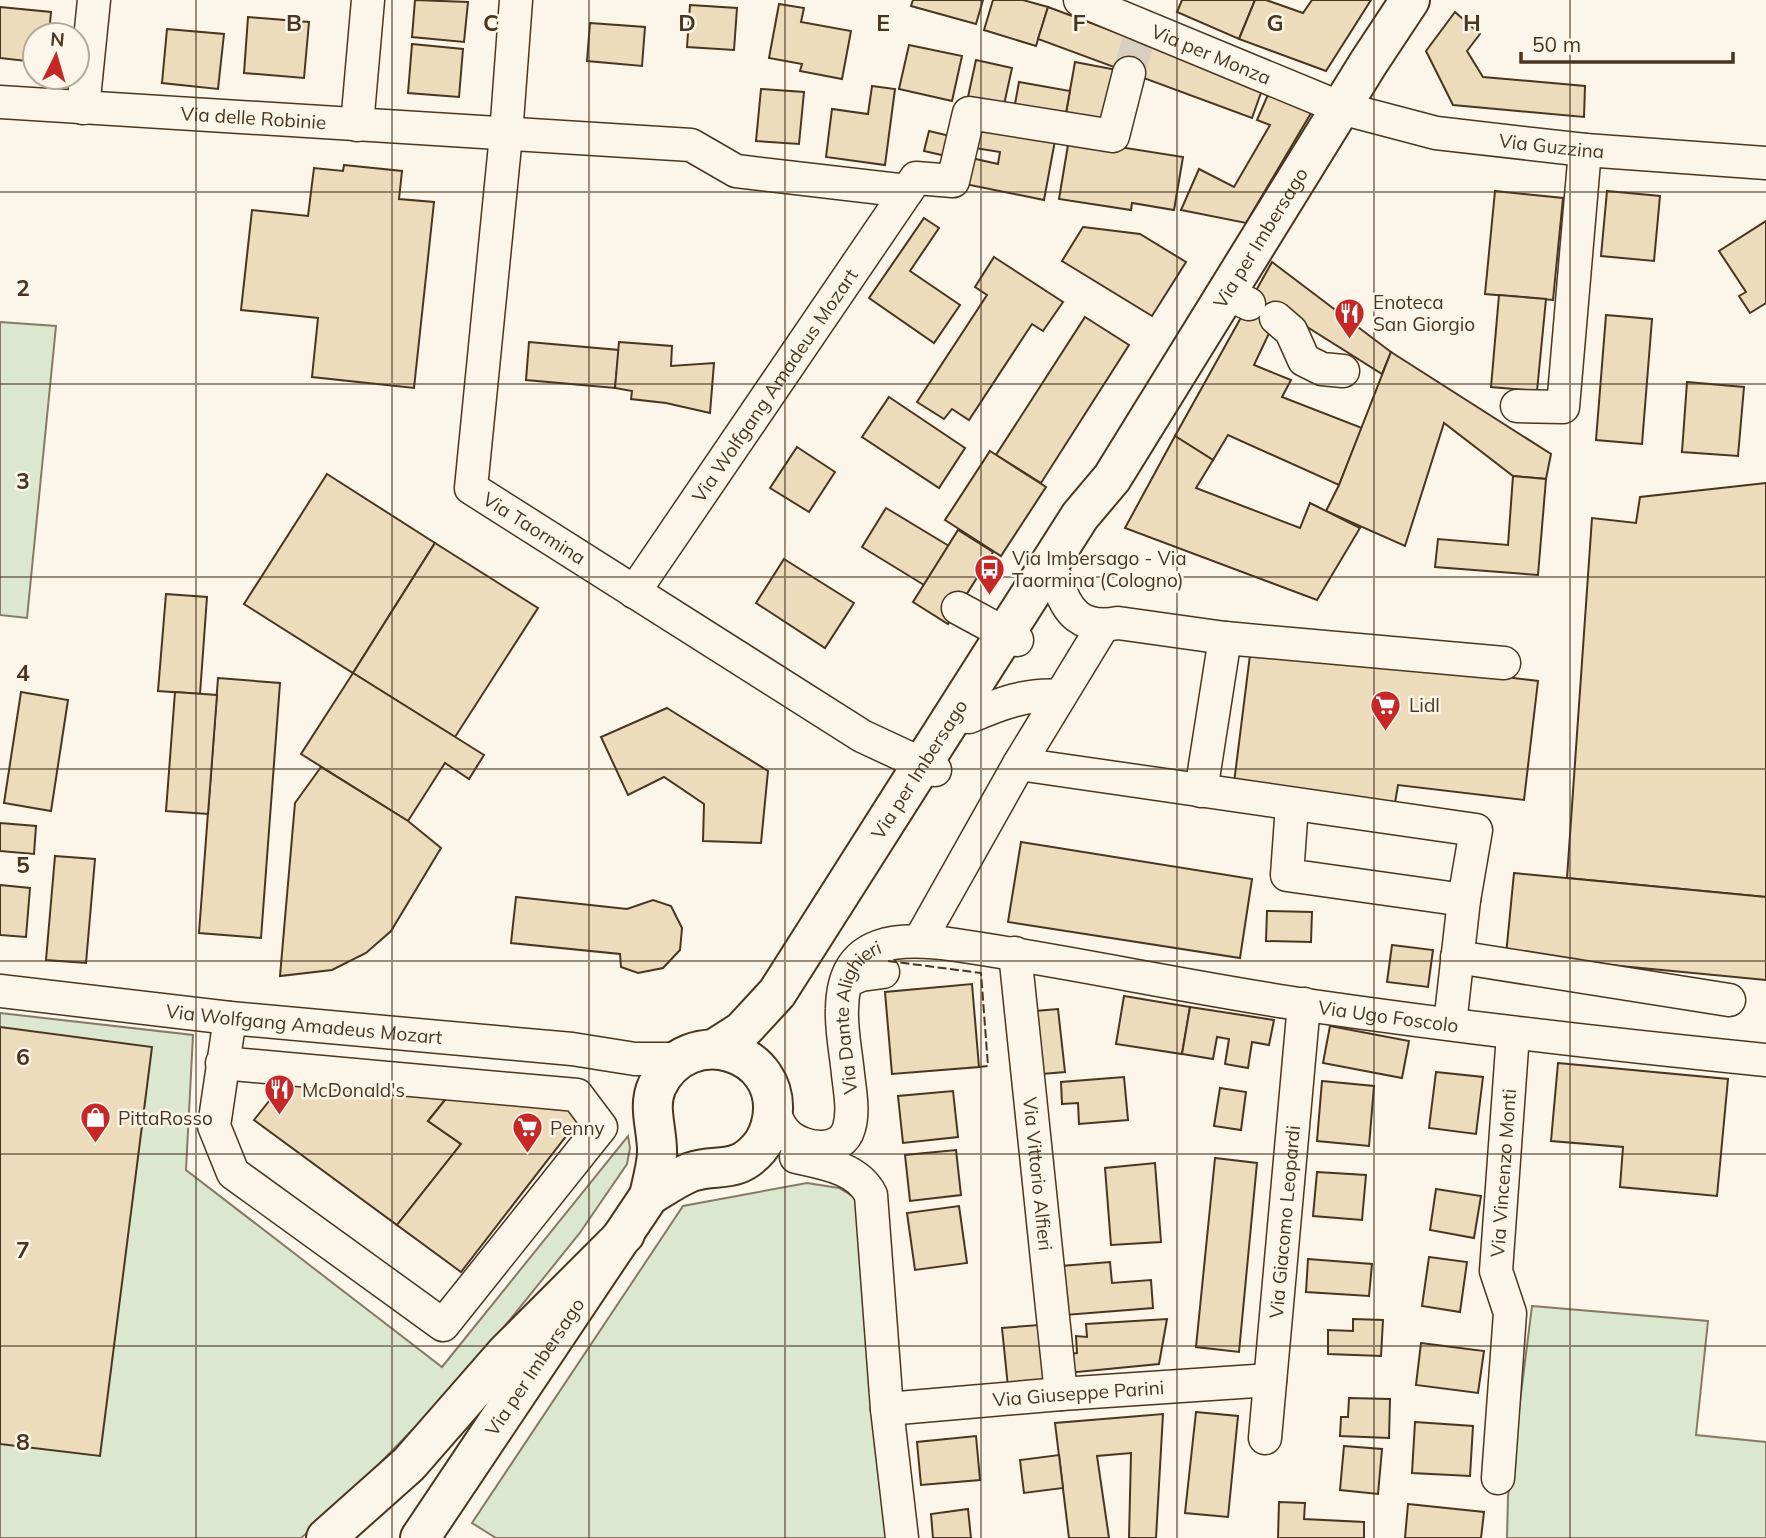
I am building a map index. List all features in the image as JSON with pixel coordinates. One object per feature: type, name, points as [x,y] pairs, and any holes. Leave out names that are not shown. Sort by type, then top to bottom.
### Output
[{"type":"main road","name":"Via per Imbersago","points":[[420,1538],[649,1196],[657,1154],[654,1120],[656,1089],[665,1072],[678,1059],[696,1051],[714,1049],[742,1031],[776,993],[896,802],[969,717],[1080,516],[1250,305],[1341,108],[1410,0]]},
{"type":"main road","name":"Via per Imbersago","points":[[649,1196],[688,1173],[703,1169],[724,1169],[744,1161],[760,1148],[770,1129],[768,1045],[788,999],[928,767],[1011,637],[1057,580],[1094,520],[1112,478]]},
{"type":"main road","points":[[714,1049],[733,1052],[750,1061],[768,1093]]},
{"type":"main road","points":[[654,1120],[667,1148],[683,1162],[703,1169]]},
{"type":"main road","points":[[326,1538],[409,1464],[506,1353],[625,1234]]},
{"type":"street","points":[[83,108],[94,0]]},
{"type":"street","points":[[357,125],[368,0]]},
{"type":"street","points":[[506,135],[516,0]]},
{"type":"street","name":"Via per Monza","points":[[1080,0],[1139,33],[1341,108]]},
{"type":"street","name":"Via delle Robinie","points":[[0,103],[691,145],[736,171],[912,184],[953,181],[969,113],[1113,136],[1129,73]]},
{"type":"street","name":"Via Guzzina","points":[[1341,108],[1436,133],[1585,150],[1766,163]]},
{"type":"street","name":"Via Taormina","points":[[506,135],[471,488],[862,736],[928,767]]},
{"type":"street","points":[[1517,406],[1563,407],[1585,150]]},
{"type":"street","name":"Via Wolfgang Amadeus Mozart","points":[[634,592],[912,184]]},
{"type":"street","points":[[1250,305],[1292,331],[1304,360],[1322,369],[1343,371]]},
{"type":"street","points":[[1057,580],[1062,598],[1073,615],[1103,626],[1118,623],[1224,638],[1504,663]]},
{"type":"street","points":[[958,608],[1011,637]]},
{"type":"street","points":[[920,940],[1019,764],[1103,626]]},
{"type":"street","points":[[1201,791],[1224,638]]},
{"type":"street","points":[[969,717],[1016,699],[1039,694],[1060,696]]},
{"type":"street","name":"Via Taormina","points":[[862,736],[891,781],[896,802]]},
{"type":"street","points":[[1019,764],[1476,830],[1464,900],[1450,1024]]},
{"type":"street","points":[[1292,805],[1287,875],[1464,900]]},
{"type":"street","name":"Via Dante Alighieri","points":[[866,976],[852,968],[860,957],[870,950],[897,940],[920,940],[1015,953]]},
{"type":"street","name":"Via Ugo Foscolo","points":[[1015,953],[1304,1004],[1513,1034],[1766,1060]]},
{"type":"street","name":"Via Vittorio Alfieri","points":[[1015,953],[1061,1394]]},
{"type":"street","points":[[1457,957],[1729,1000]]},
{"type":"street","name":"Via Dante Alighieri","points":[[768,1093],[779,1125],[797,1142],[833,1147],[843,1140],[847,1134],[851,1109],[842,1013],[866,976]]},
{"type":"street","name":"Via Dante Alighieri","points":[[832,1166],[853,1160],[863,1144],[866,1132],[855,1009],[859,984],[866,976]]},
{"type":"street","name":"Via Wolfgang Amadeus Mozart","points":[[0,990],[230,1018],[572,1049],[659,1061],[678,1059]]},
{"type":"street","name":"Via Giacomo Leopardi","points":[[1265,1438],[1304,1004]]},
{"type":"street","points":[[222,1063],[577,1094],[601,1127],[443,1325],[233,1173],[214,1126],[222,1063],[230,1018]]},
{"type":"street","name":"Via Vincenzo Monti","points":[[1498,1478],[1510,1313],[1496,1271],[1513,1034]]},
{"type":"street","points":[[610,1055],[629,1069],[642,1086],[654,1120]]},
{"type":"street","points":[[744,1161],[769,1155],[787,1155],[832,1166],[848,1171],[866,1186],[871,1195],[887,1409],[902,1538]]},
{"type":"street","name":"Via Giuseppe Parini","points":[[887,1409],[1270,1380]]},
{"type":"green space","points":[[0,322],[56,326],[27,618],[0,615]]},
{"type":"green space","points":[[0,1013],[193,1035],[186,1170],[442,1367],[628,1136],[630,1148],[627,1164],[579,1234],[463,1378],[334,1510],[301,1538],[0,1538]]},
{"type":"green space","points":[[807,1183],[839,1188],[859,1200],[893,1538],[496,1538],[472,1523],[683,1206]]},
{"type":"green space","points":[[1532,1306],[1708,1321],[1696,1435],[1766,1442],[1766,1538],[1507,1538],[1508,1496]]},
{"type":"building","points":[[415,0],[468,2],[464,42],[412,37]]},
{"type":"building","points":[[913,0],[983,0],[976,24],[911,6]]},
{"type":"building","points":[[993,0],[1023,0],[1048,7],[1036,46],[984,30]]},
{"type":"building","points":[[1182,0],[1255,0],[1239,39],[1177,12]]},
{"type":"building","points":[[1255,0],[1266,0],[1303,13],[1312,0],[1371,0],[1326,71],[1239,39]]},
{"type":"building","points":[[779,4],[804,8],[801,22],[851,31],[842,79],[800,71],[802,64],[769,58]]},
{"type":"building","points":[[690,5],[737,8],[734,50],[687,47]]},
{"type":"building","points":[[0,7],[51,12],[50,21],[21,21],[21,60],[0,58]]},
{"type":"building","points":[[1048,7],[1263,87],[1252,118],[1038,39]]},
{"type":"building","points":[[1455,12],[1480,34],[1467,51],[1483,77],[1585,86],[1584,117],[1453,105],[1426,51]]},
{"type":"building","points":[[248,17],[309,22],[304,78],[244,73]]},
{"type":"building","points":[[590,23],[645,27],[642,66],[587,61]]},
{"type":"building","points":[[167,29],[224,34],[218,89],[162,83]]},
{"type":"building","points":[[412,44],[463,49],[459,97],[408,93]]},
{"type":"building","points":[[909,45],[962,56],[952,101],[899,89]]},
{"type":"building","points":[[976,60],[1012,68],[1002,114],[966,106]]},
{"type":"building","points":[[1075,62],[1117,70],[1106,132],[1064,124]]},
{"type":"building","points":[[1019,82],[1070,91],[1064,124],[1013,115]]},
{"type":"building","points":[[872,86],[895,89],[885,165],[826,157],[832,109],[868,114]]},
{"type":"building","points":[[761,89],[804,92],[799,144],[756,141]]},
{"type":"building","points":[[1270,90],[1314,108],[1246,223],[1181,210],[1199,169],[1234,187],[1270,125],[1257,120]]},
{"type":"building","points":[[980,121],[1056,135],[1044,200],[965,184],[971,158],[998,164],[1000,152],[975,148]]},
{"type":"building","points":[[929,131],[950,136],[946,156],[924,151]]},
{"type":"building","points":[[1069,139],[1183,157],[1174,210],[1132,203],[1131,210],[1059,199]]},
{"type":"building","points":[[344,165],[402,171],[399,199],[434,202],[414,388],[312,377],[318,318],[241,310],[252,210],[308,216],[314,168],[343,171]]},
{"type":"building","points":[[1495,191],[1563,198],[1553,300],[1485,294]]},
{"type":"building","points":[[1607,191],[1660,196],[1654,261],[1601,256]]},
{"type":"building","points":[[924,218],[939,228],[910,271],[960,305],[934,343],[869,298]]},
{"type":"building","points":[[1766,221],[1766,303],[1750,313],[1739,296],[1746,292],[1719,251]]},
{"type":"building","points":[[1083,227],[1140,234],[1186,262],[1152,316],[1062,261]]},
{"type":"building","points":[[994,257],[1063,302],[1043,331],[1032,324],[969,420],[952,409],[944,419],[917,402],[987,295],[975,287]]},
{"type":"building","points":[[1272,262],[1391,352],[1382,374],[1280,310],[1254,365],[1291,380],[1282,397],[1362,428],[1339,485],[1228,435],[1213,460],[1175,436]]},
{"type":"building","points":[[1499,295],[1546,299],[1537,391],[1491,387]]},
{"type":"building","points":[[1606,315],[1652,319],[1642,444],[1596,440]]},
{"type":"building","points":[[1085,317],[1129,345],[1041,483],[996,455]]},
{"type":"building","points":[[529,342],[619,350],[615,388],[526,380]]},
{"type":"building","points":[[619,342],[672,346],[671,366],[714,363],[710,413],[666,403],[631,399],[632,391],[615,388]]},
{"type":"building","points":[[1391,352],[1551,454],[1546,479],[1513,476],[1444,423],[1405,546],[1326,511],[1339,485]]},
{"type":"building","points":[[1687,382],[1744,387],[1738,456],[1682,452]]},
{"type":"building","points":[[889,397],[965,448],[939,488],[862,437]]},
{"type":"building","points":[[1175,436],[1213,460],[1196,488],[1300,528],[1310,503],[1360,528],[1317,600],[1125,528]]},
{"type":"building","points":[[797,447],[835,472],[809,512],[770,488]]},
{"type":"building","points":[[990,451],[1046,487],[1001,556],[945,520]]},
{"type":"building","points":[[327,474],[435,543],[353,673],[244,604]]},
{"type":"building","points":[[1513,476],[1546,479],[1538,575],[1435,567],[1438,539],[1508,545]]},
{"type":"building","points":[[1766,483],[1766,897],[1567,878],[1592,518],[1636,523],[1640,497]]},
{"type":"building","points":[[886,508],[949,546],[924,585],[862,547]]},
{"type":"building","points":[[958,530],[993,552],[948,624],[913,602]]},
{"type":"building","points":[[435,543],[538,608],[455,737],[353,673]]},
{"type":"building","points":[[784,559],[854,603],[825,648],[756,603]]},
{"type":"building","points":[[166,594],[207,597],[200,694],[158,691]]},
{"type":"building","name":"Lidl","points":[[1251,647],[1538,681],[1524,800],[1398,785],[1395,803],[1234,783]]},
{"type":"building","points":[[353,673],[484,755],[469,779],[445,763],[408,821],[301,754]]},
{"type":"building","points":[[218,678],[280,683],[261,938],[199,933]]},
{"type":"building","points":[[21,692],[68,700],[51,811],[4,803]]},
{"type":"building","points":[[175,692],[217,695],[208,814],[166,811]]},
{"type":"building","points":[[667,708],[768,771],[761,843],[703,841],[704,804],[664,777],[628,795],[601,737]]},
{"type":"building","points":[[321,767],[408,821],[441,848],[391,931],[366,953],[332,970],[280,976],[295,803]]},
{"type":"building","points":[[0,823],[36,826],[34,854],[0,851]]},
{"type":"building","points":[[1021,842],[1252,879],[1240,958],[1008,922]]},
{"type":"building","points":[[55,856],[95,859],[86,963],[46,960]]},
{"type":"building","points":[[1514,873],[1766,897],[1766,980],[1506,955]]},
{"type":"building","points":[[0,885],[30,888],[26,937],[0,935]]},
{"type":"building","points":[[516,897],[627,909],[653,900],[671,906],[682,928],[680,950],[663,968],[638,973],[621,967],[620,954],[511,943]]},
{"type":"building","points":[[1267,911],[1312,912],[1311,942],[1266,941]]},
{"type":"building","points":[[1392,945],[1433,950],[1428,987],[1387,982]]},
{"type":"building","points":[[972,984],[979,1067],[892,1074],[885,992]]},
{"type":"building","points":[[1124,996],[1190,1007],[1182,1054],[1116,1044]]},
{"type":"building","points":[[1190,1007],[1274,1020],[1269,1045],[1252,1042],[1248,1068],[1225,1064],[1229,1039],[1217,1037],[1213,1059],[1182,1054]]},
{"type":"building","points":[[1058,1009],[1065,1072],[1042,1074],[1035,1011]]},
{"type":"building","points":[[1330,1026],[1409,1041],[1402,1078],[1323,1063]]},
{"type":"building","points":[[0,1027],[152,1047],[100,1456],[0,1444]]},
{"type":"building","points":[[1558,1063],[1728,1079],[1717,1196],[1620,1187],[1623,1147],[1551,1141]]},
{"type":"building","points":[[1436,1072],[1483,1077],[1476,1134],[1429,1128]]},
{"type":"building","points":[[289,1076],[453,1090],[428,1121],[461,1144],[397,1225],[254,1120]]},
{"type":"building","points":[[1124,1077],[1128,1120],[1079,1124],[1078,1103],[1062,1104],[1061,1082]]},
{"type":"building","points":[[1322,1081],[1374,1086],[1369,1146],[1317,1141]]},
{"type":"building","points":[[1220,1088],[1246,1092],[1241,1130],[1214,1126]]},
{"type":"building","points":[[453,1090],[584,1113],[461,1272],[397,1225],[461,1144],[428,1121]]},
{"type":"building","points":[[953,1091],[958,1137],[903,1143],[898,1096]]},
{"type":"building","points":[[956,1150],[961,1195],[910,1201],[905,1155]]},
{"type":"building","points":[[1215,1158],[1257,1163],[1239,1352],[1196,1347]]},
{"type":"building","points":[[1155,1163],[1161,1242],[1111,1245],[1105,1168]]},
{"type":"building","points":[[1317,1172],[1366,1175],[1362,1220],[1313,1216]]},
{"type":"building","points":[[1436,1189],[1481,1196],[1474,1238],[1430,1230]]},
{"type":"building","points":[[959,1206],[967,1263],[915,1270],[907,1213]]},
{"type":"building","points":[[1429,1257],[1467,1262],[1460,1312],[1422,1306]]},
{"type":"building","points":[[1308,1259],[1372,1264],[1369,1296],[1306,1292]]},
{"type":"building","points":[[1110,1262],[1112,1283],[1151,1280],[1153,1308],[1065,1315],[1061,1266]]},
{"type":"building","points":[[1167,1319],[1159,1364],[1067,1373],[1066,1354],[1077,1353],[1076,1336],[1087,1337],[1086,1324]]},
{"type":"building","points":[[1353,1319],[1383,1320],[1381,1356],[1328,1354],[1328,1330],[1353,1331]]},
{"type":"building","points":[[1039,1325],[1045,1383],[1008,1387],[1002,1328]]},
{"type":"building","points":[[1421,1343],[1484,1351],[1478,1393],[1416,1385]]},
{"type":"building","points":[[1349,1398],[1390,1399],[1389,1438],[1340,1436],[1341,1417],[1348,1417]]},
{"type":"building","points":[[1196,1412],[1238,1416],[1228,1517],[1185,1513]]},
{"type":"building","points":[[1163,1414],[1156,1538],[1129,1538],[1131,1453],[1097,1456],[1109,1538],[1069,1538],[1055,1423]]},
{"type":"building","points":[[1415,1422],[1473,1426],[1470,1476],[1412,1473]]},
{"type":"building","points":[[976,1436],[980,1480],[921,1485],[917,1442]]},
{"type":"building","points":[[1344,1446],[1382,1449],[1378,1494],[1340,1490]]},
{"type":"building","points":[[1059,1455],[1063,1488],[1024,1493],[1020,1460]]},
{"type":"building","points":[[1279,1502],[1305,1503],[1304,1519],[1364,1522],[1364,1538],[1278,1538]]},
{"type":"building","points":[[1408,1504],[1484,1512],[1481,1538],[1405,1538]]},
{"type":"building","points":[[968,1509],[971,1538],[933,1538],[931,1514]]},
{"type":"tunnel","points":[[1129,73],[1138,41]]},
{"type":"fence","points":[[888,961],[981,973],[988,1066],[979,1067]]},
{"type":"place","name":"Enoteca San Giorgio","points":[[1350,340]]},
{"type":"place","name":"Via Imbersago - Via Taormina (Cologno)","points":[[989,596]]},
{"type":"place","name":"Lidl","points":[[1386,732]]},
{"type":"place","name":"McDonald's","points":[[279,1117]]},
{"type":"place","name":"PittaRosso","points":[[95,1145]]},
{"type":"place","name":"Penny","points":[[527,1155]]}]
